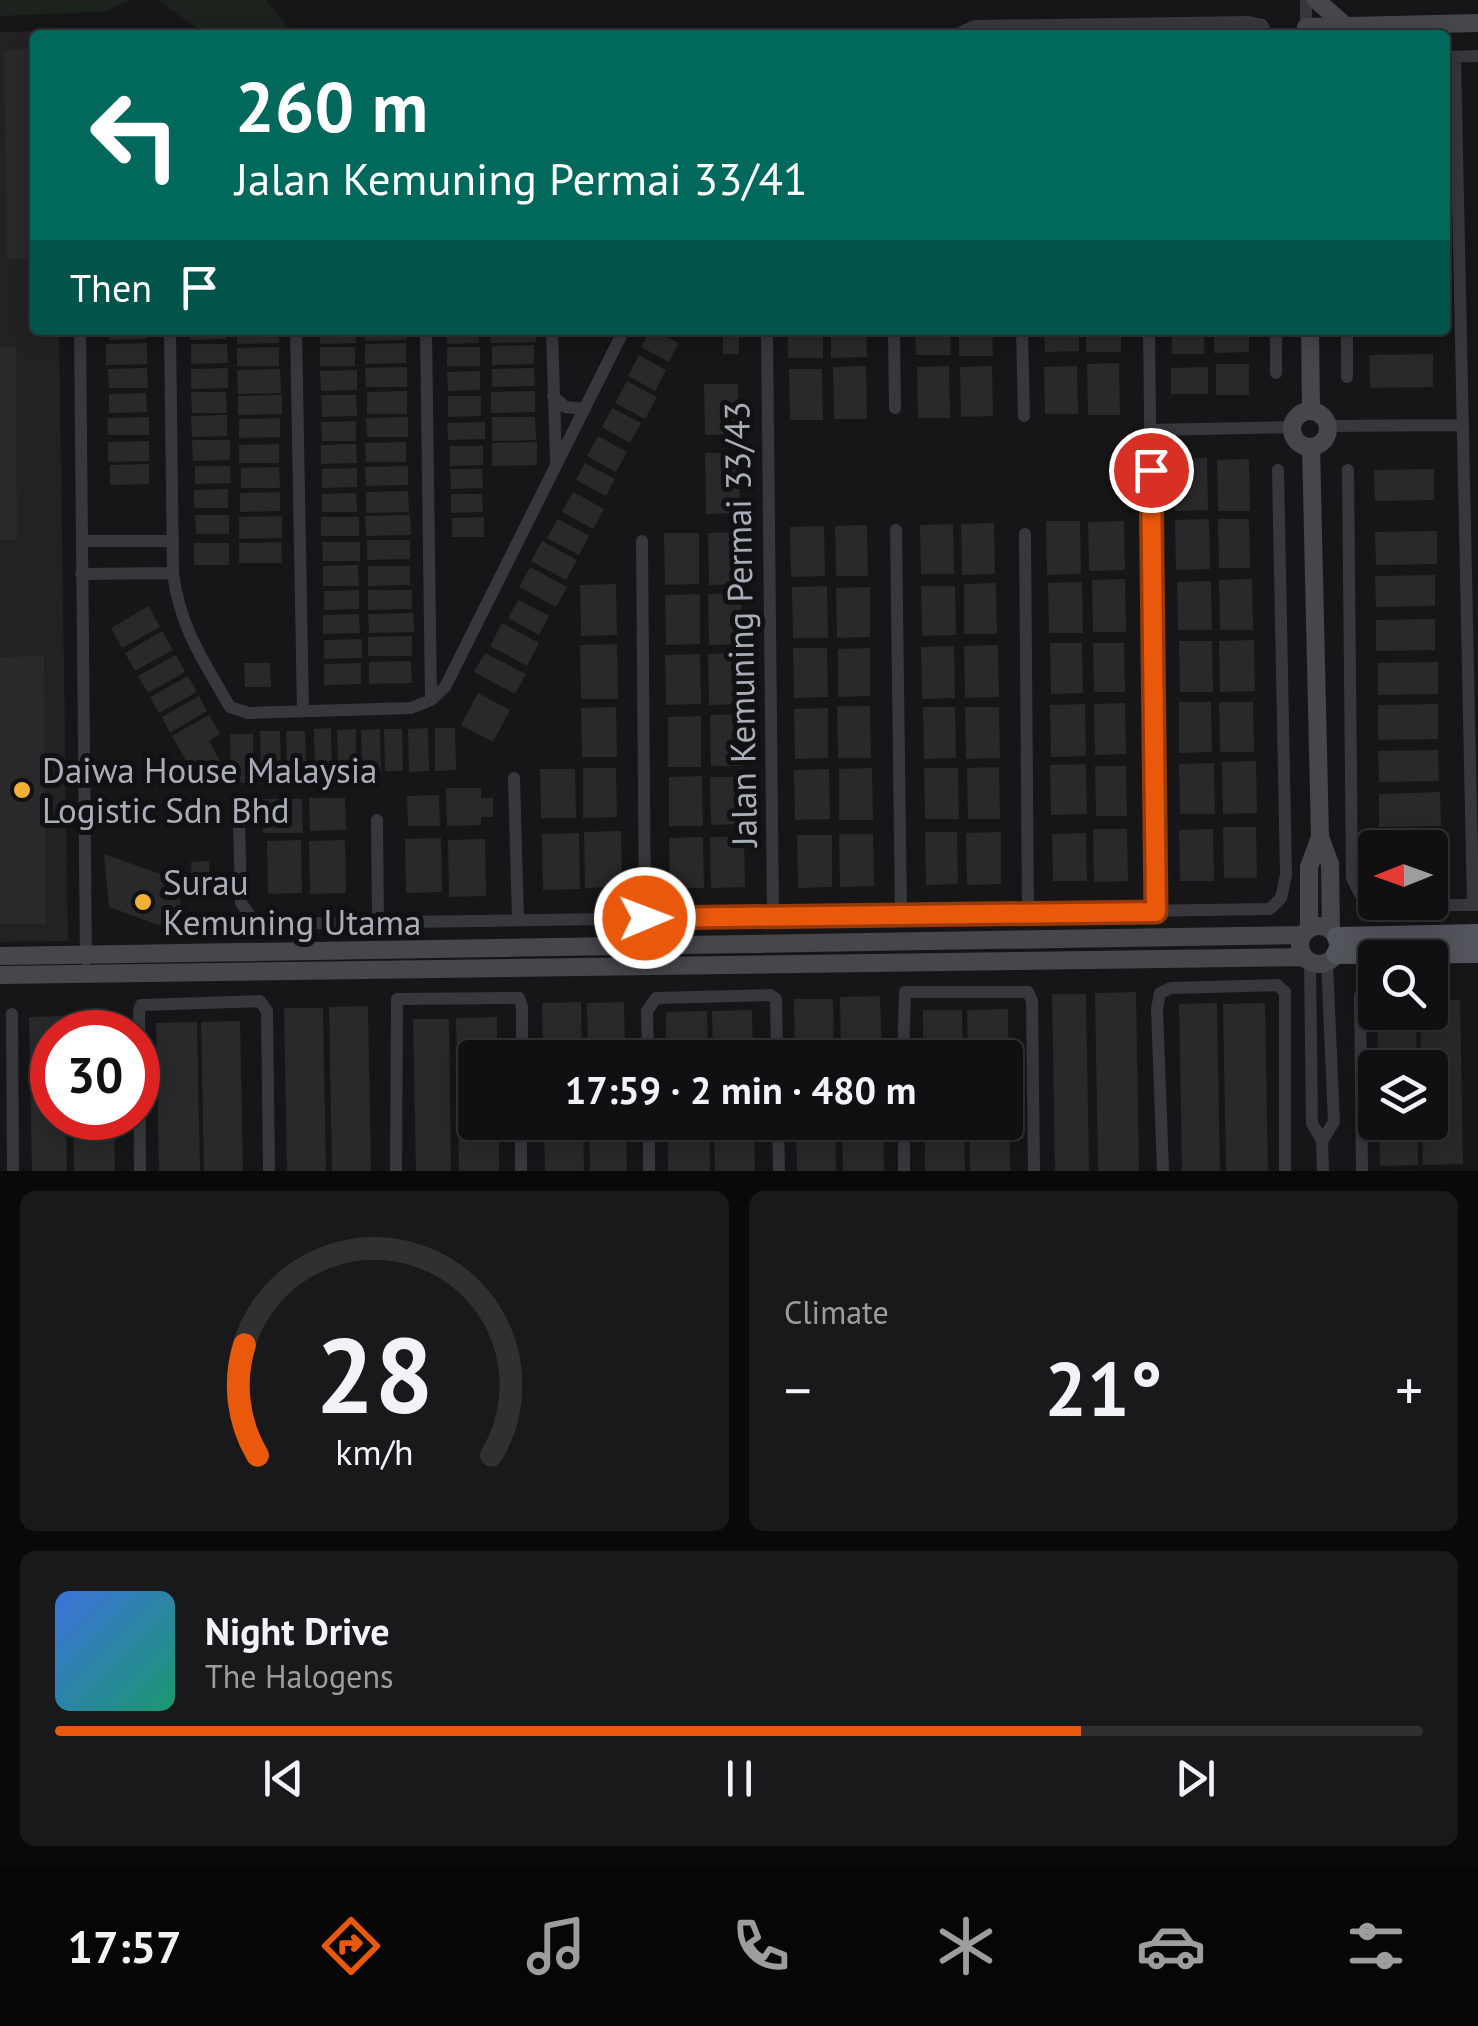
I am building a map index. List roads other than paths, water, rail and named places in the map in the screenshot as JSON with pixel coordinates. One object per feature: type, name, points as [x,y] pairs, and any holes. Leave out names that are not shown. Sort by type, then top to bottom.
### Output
[{"type":"main road","points":[[1316,0],[1346,26]]},
{"type":"main road","points":[[1314,30],[1478,24]]},
{"type":"main road","points":[[1310,335],[1311,411]]},
{"type":"main road","points":[[1311,411],[1322,416],[1327,426],[1322,442],[1311,447],[1297,441],[1292,427],[1296,417],[1311,411]]},
{"type":"main road","points":[[1311,447],[1320,838],[1330,864],[1324,950]]},
{"type":"main road","points":[[1320,838],[1309,867],[1306,932],[1300,948],[1324,950],[1478,934]]},
{"type":"main road","points":[[0,975],[86,964],[1306,932],[1322,926],[1324,950]]},
{"type":"main road","points":[[0,956],[86,964],[1324,950],[1478,953]]},
{"type":"street","points":[[1306,0],[1306,30]]},
{"type":"street","points":[[966,30],[975,26],[1016,30],[1247,22],[1264,30]]},
{"type":"street","points":[[1348,470],[1352,878],[1371,905],[1475,904],[1450,57],[1478,56]]},
{"type":"street","points":[[80,335],[86,964]]},
{"type":"street","points":[[170,335],[173,572],[178,610],[230,707],[248,713],[411,708],[431,700],[445,687],[622,335]]},
{"type":"street","points":[[296,335],[303,711]]},
{"type":"street","points":[[426,335],[431,700]]},
{"type":"street","points":[[552,335],[556,465]]},
{"type":"street","name":"Jalan Kemuning Permai 33/43","points":[[766,335],[773,917]]},
{"type":"street","points":[[894,335],[895,408]]},
{"type":"street","points":[[1022,335],[1024,416]]},
{"type":"street","points":[[1149,335],[1156,912]]},
{"type":"street","points":[[1276,335],[1276,374]]},
{"type":"street","points":[[1347,335],[1348,377]]},
{"type":"street","points":[[553,396],[572,410],[585,408]]},
{"type":"street","points":[[1327,426],[1462,425]]},
{"type":"street","points":[[1151,430],[1292,427]]},
{"type":"street","points":[[238,820],[241,902],[252,918],[270,924],[1258,911],[1278,904],[1286,875],[1278,470]]},
{"type":"street","points":[[896,530],[901,916]]},
{"type":"street","points":[[1025,534],[1028,914]]},
{"type":"street","points":[[82,541],[173,541]]},
{"type":"street","points":[[642,541],[645,918]]},
{"type":"street","points":[[81,574],[173,572]]},
{"type":"street","points":[[430,635],[440,659],[461,660]]},
{"type":"street","points":[[514,778],[518,920]]},
{"type":"street","points":[[377,820],[378,922]]},
{"type":"street","points":[[1322,1141],[1334,1122],[1324,950]]},
{"type":"street","points":[[1323,1171],[1322,1141],[1312,1123],[1324,950]]},
{"type":"street","points":[[1163,1171],[1160,993],[1171,988],[1277,986],[1285,992],[1285,1171]]},
{"type":"street","points":[[904,1040],[905,992],[1028,992],[1032,1001],[1034,1171]]},
{"type":"street","points":[[648,1040],[647,1011],[656,998],[770,995],[776,1002],[777,1040]]},
{"type":"street","points":[[396,1171],[395,1005],[401,998],[515,997],[522,1007],[522,1040]]},
{"type":"street","points":[[140,1171],[141,1006],[260,1001],[267,1011],[268,1171]]},
{"type":"street","points":[[12,1014],[12,1171]]},
{"type":"street","points":[[1360,1030],[1362,1171]]},
{"type":"street","points":[[522,1140],[522,1171]]},
{"type":"street","points":[[649,1140],[650,1171]]},
{"type":"street","points":[[779,1140],[780,1171]]},
{"type":"street","points":[[904,1140],[904,1171]]},
{"type":"place","name":"Daiwa House Malaysia Logistic Sdn Bhd","points":[[22,790]]},
{"type":"place","name":"Surau Kemuning Utama","points":[[143,902]]}]
